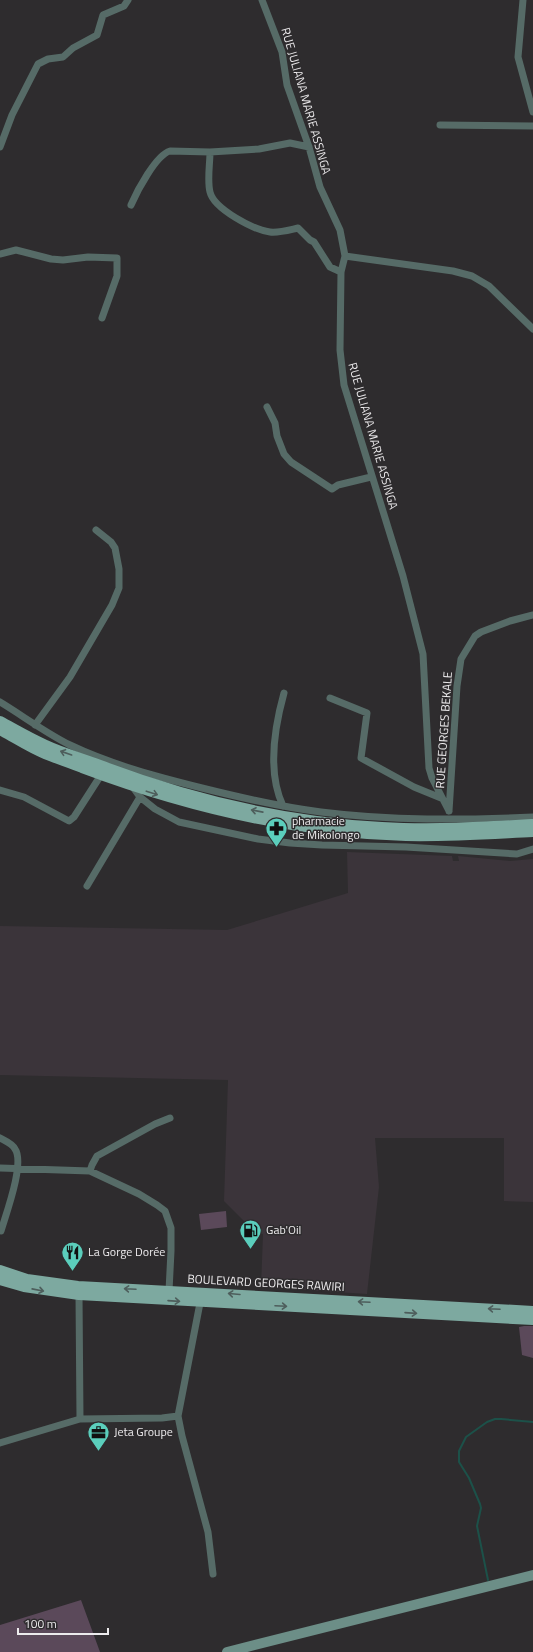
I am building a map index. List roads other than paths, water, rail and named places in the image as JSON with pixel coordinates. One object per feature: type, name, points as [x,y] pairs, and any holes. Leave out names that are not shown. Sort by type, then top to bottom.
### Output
[{"type":"main road","points":[[0,721],[45,744],[138,779],[187,795],[255,811],[321,822],[380,827],[453,828],[533,824]]},
{"type":"main road","points":[[0,730],[42,753],[132,786],[207,809],[301,827],[405,836],[533,832]]},
{"type":"main road","name":"BOULEVARD GEORGES RAWIRI","points":[[0,1270],[27,1278],[54,1283],[169,1291],[533,1311]]},
{"type":"main road","name":"BOULEVARD GEORGES RAWIRI","points":[[0,1280],[30,1288],[79,1295],[200,1303],[533,1320]]},
{"type":"main road","points":[[227,1652],[533,1575]]},
{"type":"street","points":[[0,147],[12,115],[38,64],[48,59],[63,57],[73,48],[97,36],[103,15],[124,6],[128,0]]},
{"type":"street","name":"RUE JULIANA MARIE ASSINGA","points":[[262,0],[282,52],[287,85],[309,147],[320,187],[340,230],[345,256],[341,272],[340,365],[344,385],[371,476],[403,576],[422,648],[429,768],[441,798],[449,811]]},
{"type":"street","points":[[523,0],[518,57],[530,87],[533,112]]},
{"type":"street","points":[[440,125],[533,126]]},
{"type":"street","points":[[130,205],[155,162],[165,152],[210,152],[259,149],[290,143],[309,147]]},
{"type":"street","points":[[210,152],[210,193],[220,206],[240,220],[257,229],[272,232],[298,228],[314,242],[330,267],[341,272]]},
{"type":"street","points":[[0,254],[16,250],[51,259],[63,260],[88,257],[117,258],[117,276],[102,318]]},
{"type":"street","points":[[345,256],[453,271],[472,276],[489,286],[533,329]]},
{"type":"street","points":[[267,407],[275,423],[277,436],[284,454],[291,462],[303,470],[332,489],[338,485],[371,476]]},
{"type":"street","points":[[36,725],[78,664],[112,605],[119,588],[120,569],[115,548],[111,542],[96,530]]},
{"type":"street","name":"RUE GEORGES BEKALE","points":[[449,819],[457,686],[461,659],[475,636],[481,632],[510,621],[533,615]]},
{"type":"street","points":[[283,806],[275,784],[274,765],[276,726],[284,693]]},
{"type":"street","points":[[330,698],[361,709],[367,713],[361,758],[414,787],[441,798]]},
{"type":"street","points":[[0,702],[36,725],[82,750],[154,776],[248,799],[321,812],[374,817],[449,819],[533,816]]},
{"type":"street","points":[[0,790],[24,797],[69,821],[74,817],[101,775]]},
{"type":"street","points":[[132,786],[140,797],[155,809],[179,822],[250,838],[290,844],[398,847],[517,854],[533,849]]},
{"type":"street","points":[[87,886],[140,797]]},
{"type":"street","points":[[90,1170],[97,1156],[155,1124],[170,1118]]},
{"type":"street","points":[[0,1138],[15,1149],[18,1168],[1,1231]]},
{"type":"street","points":[[0,1168],[90,1170],[139,1194],[165,1211],[170,1224],[171,1239],[169,1291]]},
{"type":"street","points":[[79,1295],[80,1419]]},
{"type":"street","points":[[200,1303],[178,1416],[208,1532],[214,1574]]},
{"type":"street","points":[[0,1442],[80,1419],[162,1418],[178,1416]]},
{"type":"waterway","points":[[488,1580],[477,1526],[481,1508],[469,1478],[459,1462],[459,1451],[466,1437],[487,1422],[495,1419],[533,1422]]},
{"type":"place","name":"pharmacie de Mikolongo","points":[[277,848]]},
{"type":"place","name":"Gab'Oil","points":[[250,1250]]},
{"type":"place","name":"La Gorge Dorée","points":[[73,1272]]},
{"type":"place","name":"Jeta Groupe","points":[[99,1452]]}]
